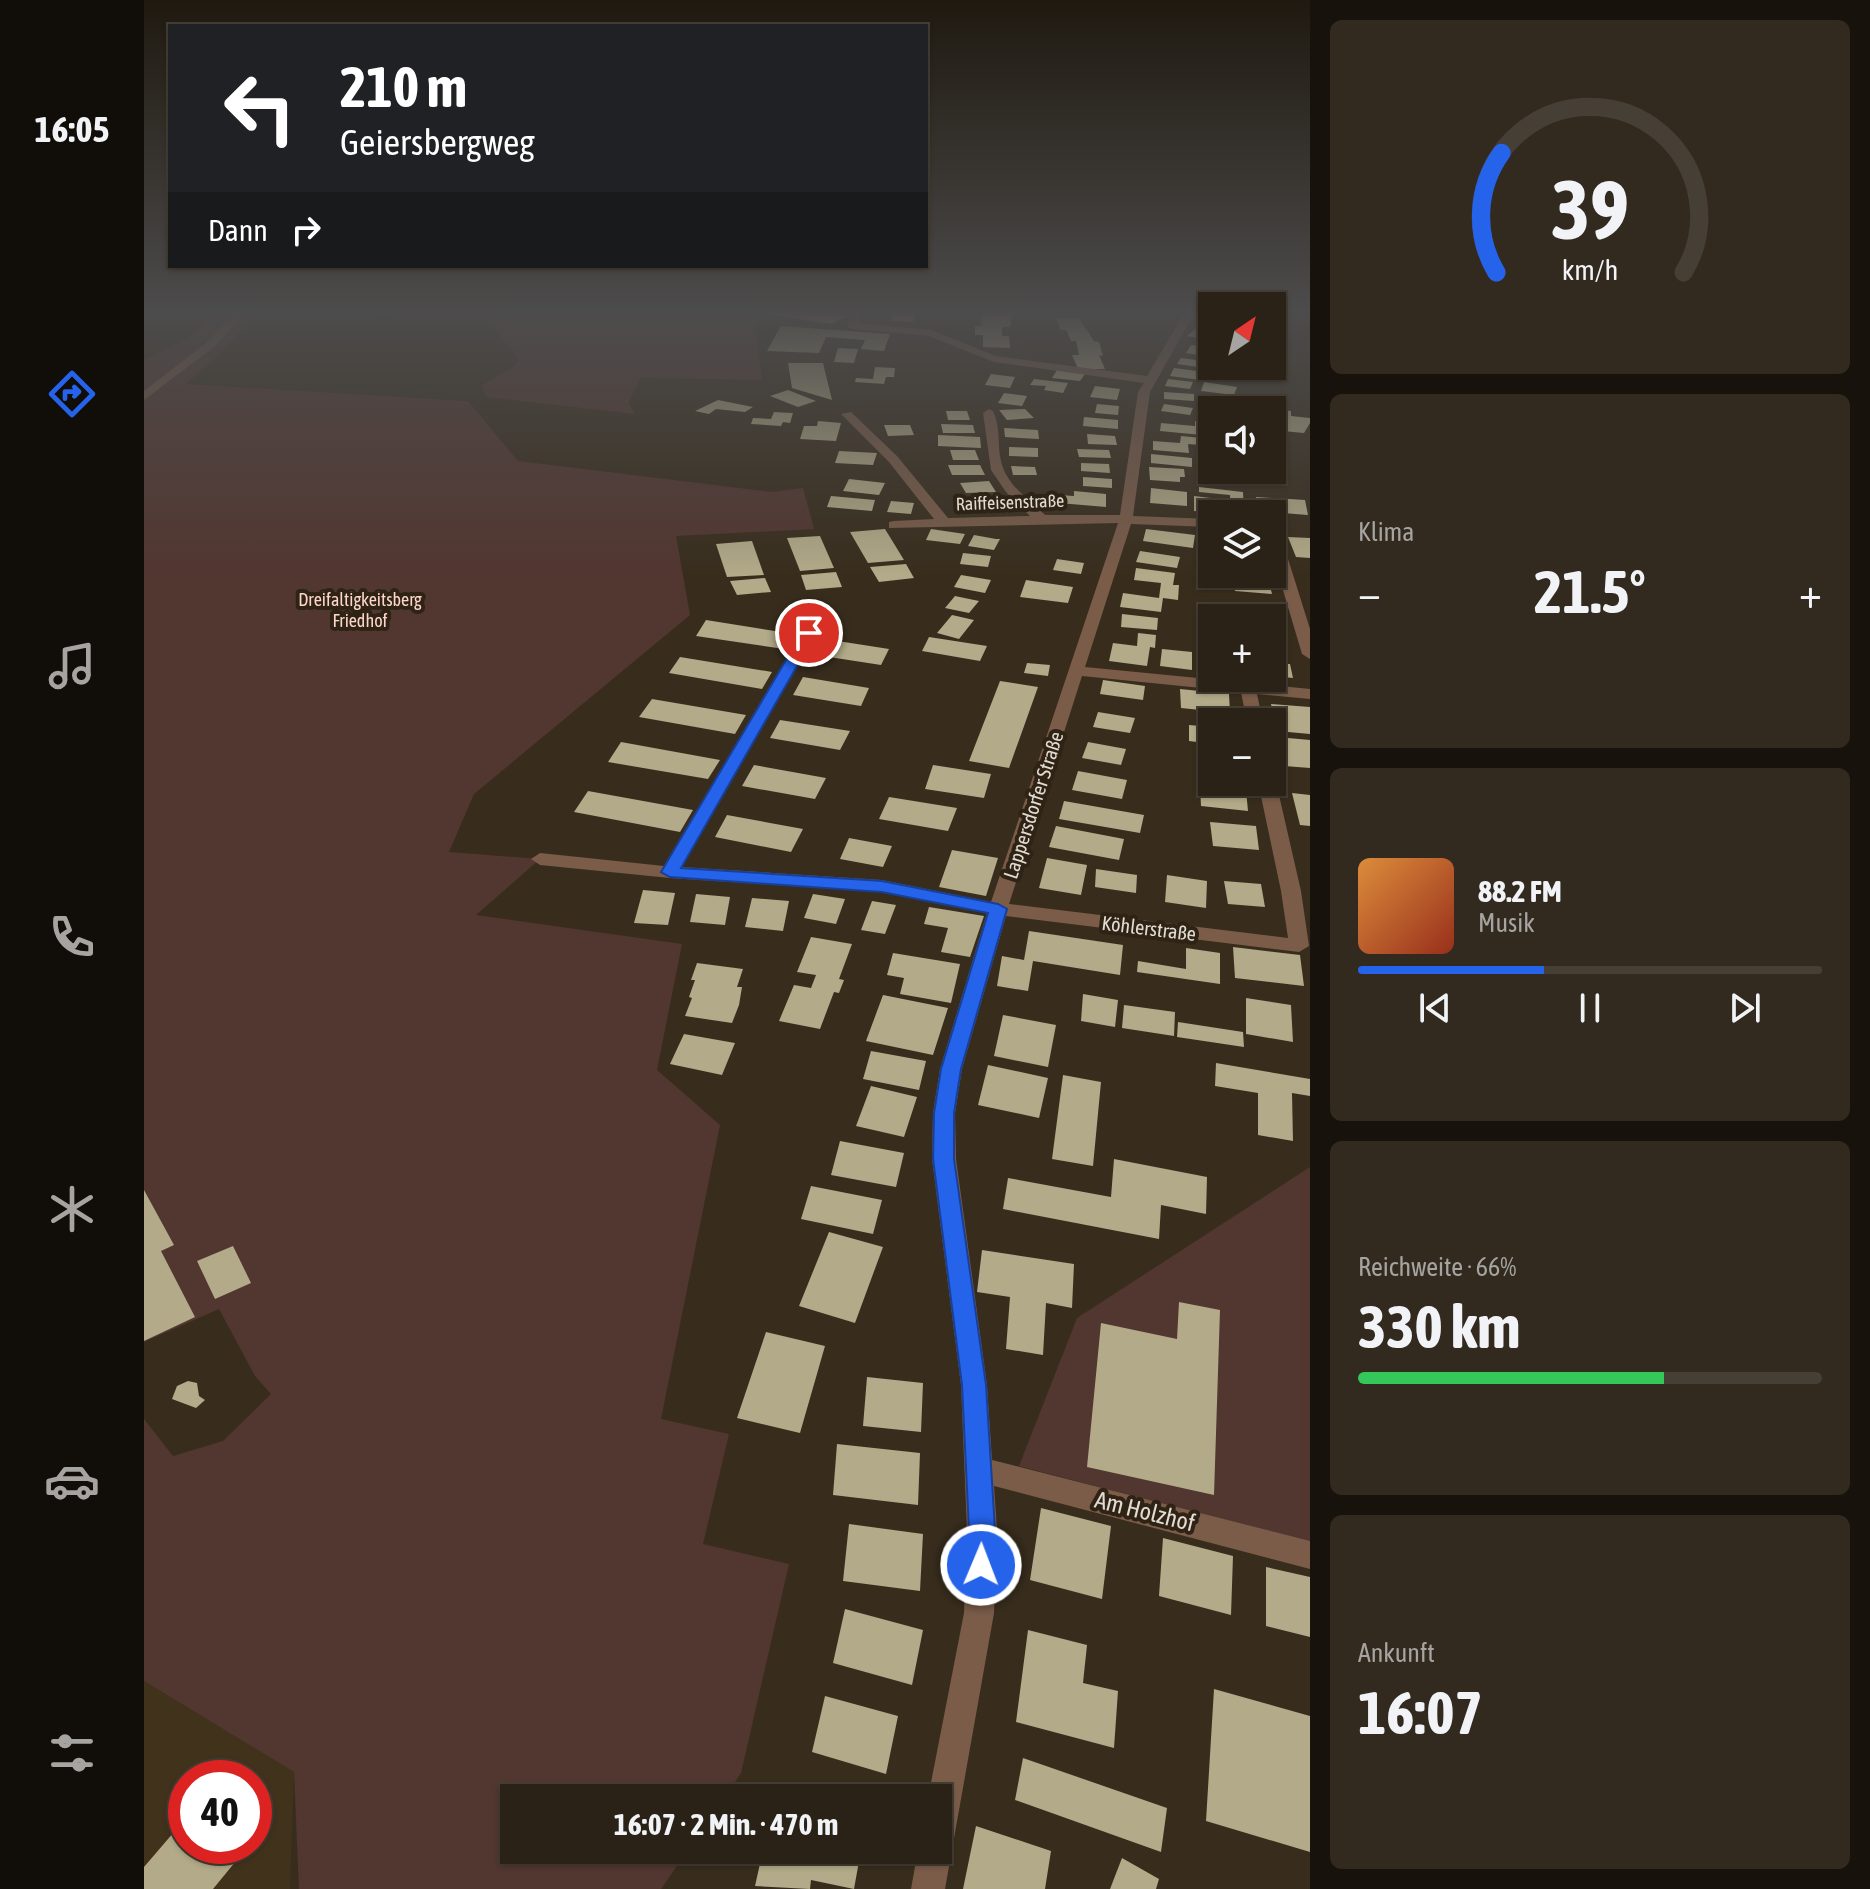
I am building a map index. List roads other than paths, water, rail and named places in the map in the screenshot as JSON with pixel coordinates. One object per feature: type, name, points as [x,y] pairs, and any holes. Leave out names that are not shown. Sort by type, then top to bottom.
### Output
[{"type":"street","name":"Lappersdorfer Straße","points":[[948,1784],[979,1613],[982,1530],[974,1378],[944,1159],[944,1113],[951,1069],[998,909],[1126,518],[1143,400]]},
{"type":"street","points":[[989,413],[996,469],[1040,518]]},
{"type":"street","points":[[847,414],[893,459],[944,522]]},
{"type":"street","name":"Raiffeisenstraße","points":[[894,525],[1040,518],[1198,522]]},
{"type":"street","points":[[1286,576],[1310,654]]},
{"type":"street","points":[[670,872],[815,622]]},
{"type":"street","points":[[1077,671],[1198,683]]},
{"type":"street","points":[[1286,692],[1310,694]]},
{"type":"street","name":"Köhlerstraße","points":[[540,859],[670,872],[882,886],[998,909],[1299,946],[1291,891],[1270,796]]},
{"type":"street","name":"Am Holzhof","points":[[978,1469],[1310,1555]]},
{"type":"street","points":[[928,1889],[932,1864]]},
{"type":"park label","name":"Dreifaltigkeitsberg Friedhof","points":[[360,609]]}]
